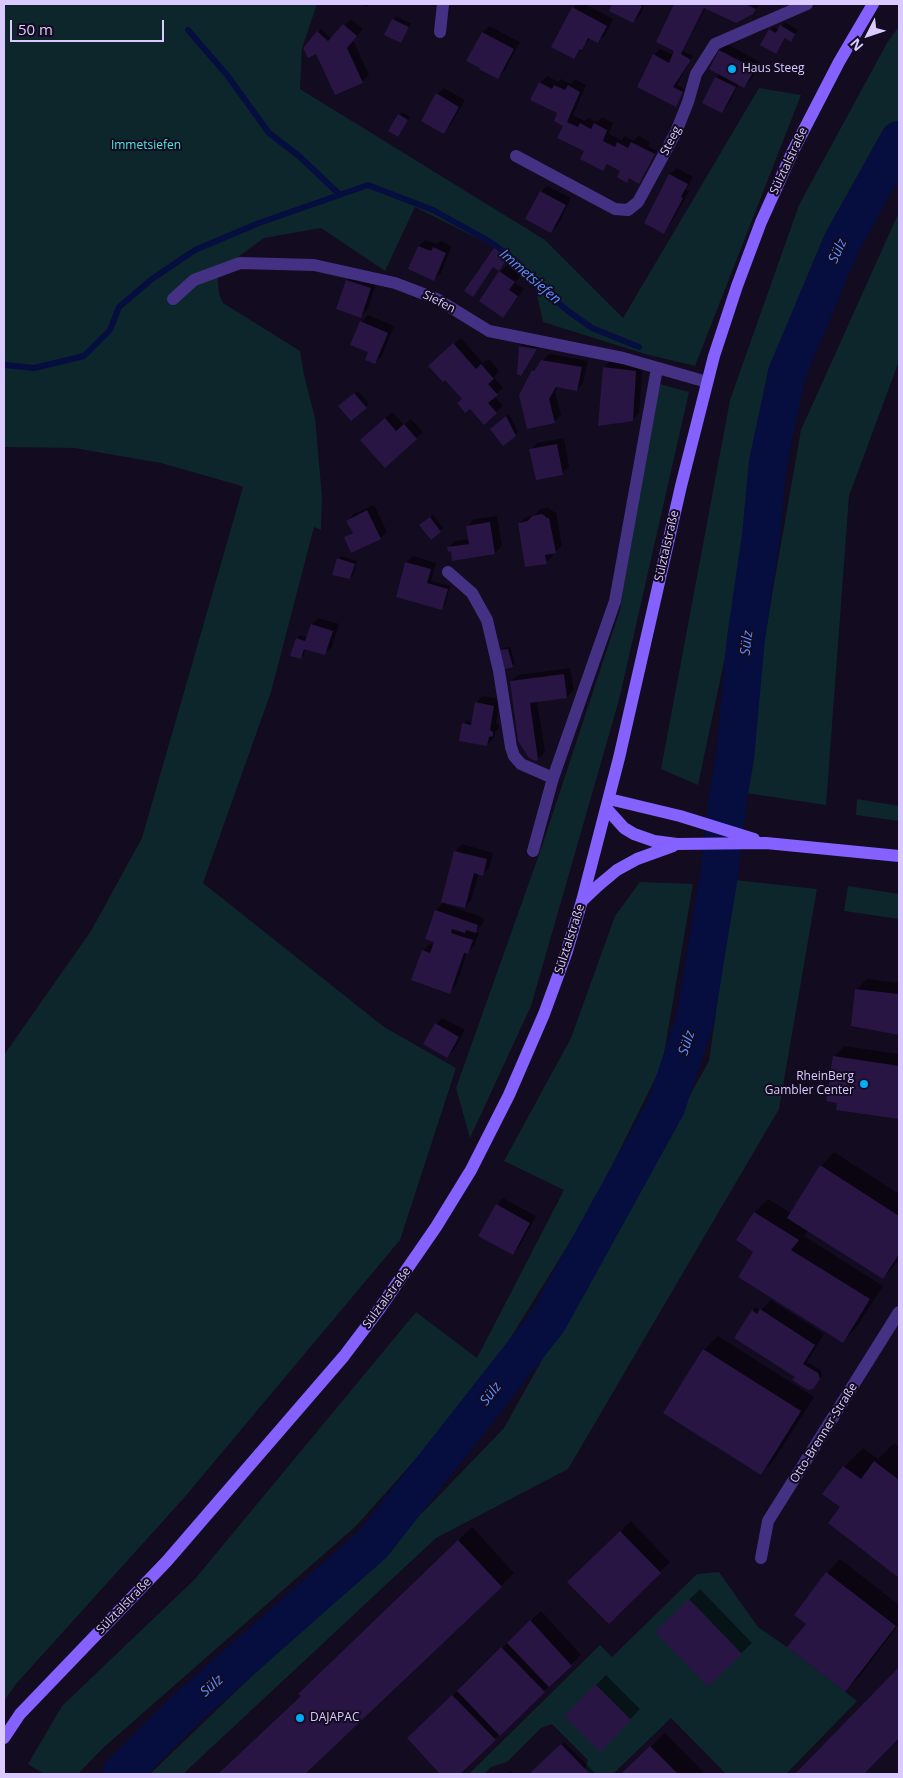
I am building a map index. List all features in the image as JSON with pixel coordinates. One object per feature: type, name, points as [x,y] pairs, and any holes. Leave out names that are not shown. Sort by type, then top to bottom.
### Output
[{"type":"main road","name":"Sülztalstraße","points":[[4,1738],[20,1714],[167,1561],[344,1356],[408,1268],[457,1193],[509,1095],[544,1014],[566,954],[582,901],[608,803],[707,382],[737,286],[776,187],[810,116],[870,5]]},
{"type":"main road","points":[[608,803],[680,816],[766,843]]},
{"type":"main road","points":[[608,803],[615,820],[624,828],[634,834],[654,841],[677,844],[766,843],[899,856]]},
{"type":"main road","points":[[582,901],[617,870],[637,859],[677,844]]},
{"type":"street","points":[[440,32],[443,4]]},
{"type":"street","name":"Steeg","points":[[516,156],[615,209],[628,210],[638,202],[676,132],[688,102],[696,74],[715,44],[807,4]]},
{"type":"street","name":"Siefen","points":[[173,299],[194,280],[240,263],[314,265],[395,283],[437,299],[489,331],[623,358],[707,382]]},
{"type":"street","points":[[533,851],[553,778],[615,601],[657,368]]},
{"type":"street","points":[[448,572],[472,593],[487,620],[499,671],[510,746],[514,756],[521,764],[553,778]]},
{"type":"street","name":"Otto-Brenner-Straße","points":[[761,1558],[768,1522],[899,1312]]},
{"type":"green space","points":[[4,4],[317,4],[302,48],[300,89],[545,240],[623,318],[759,88],[801,95],[695,366],[645,354],[543,322],[535,286],[507,256],[493,246],[415,207],[385,271],[321,228],[264,238],[217,272],[219,294],[223,303],[300,351],[315,418],[322,497],[321,530],[314,527],[271,692],[203,883],[384,1027],[456,1068],[400,1240],[183,1499],[16,1684],[4,1701],[4,1055],[91,931],[142,838],[243,487],[161,463],[74,448],[4,447]]},
{"type":"green space","points":[[899,26],[899,128],[830,262],[762,481],[698,785],[661,769],[730,400],[799,205],[887,43]]},
{"type":"green space","points":[[899,212],[899,361],[849,496],[826,805],[739,792],[801,430]]},
{"type":"green space","points":[[656,383],[689,392],[619,700],[531,1006],[470,1138],[456,1088],[541,849],[620,610]]},
{"type":"green space","points":[[857,799],[899,806],[899,821],[856,815]]},
{"type":"green space","points":[[735,880],[817,889],[779,1109],[568,1469],[436,1538],[183,1774],[150,1774],[429,1506],[504,1428],[709,1061]]},
{"type":"green space","points":[[640,882],[693,884],[662,1065],[591,1208],[480,1387],[356,1526],[103,1748],[78,1774],[44,1774],[28,1764],[62,1706],[195,1579],[416,1312],[477,1358],[564,1190],[504,1161],[571,1038],[615,916]]},
{"type":"green space","points":[[848,886],[899,894],[899,919],[844,911]]},
{"type":"green space","points":[[719,1572],[758,1627],[857,1701],[786,1774],[726,1774],[671,1718],[613,1774],[590,1774],[585,1769],[588,1760],[552,1724],[541,1728],[507,1762],[491,1767],[484,1774],[469,1774],[600,1645],[612,1657],[697,1574]]},
{"type":"building","points":[[612,4],[636,4],[642,6],[633,23],[609,11]]},
{"type":"building","points":[[674,4],[745,4],[756,9],[753,14],[736,23],[704,8],[681,54],[691,60],[673,87],[683,92],[676,107],[637,87],[653,54],[669,63],[674,51],[656,42]]},
{"type":"building","points":[[572,7],[607,26],[598,43],[588,38],[582,50],[580,49],[574,59],[551,47]]},
{"type":"building","points":[[392,19],[409,27],[401,43],[384,35]]},
{"type":"building","points":[[343,24],[357,36],[347,48],[363,83],[335,95],[316,54],[308,58],[303,48],[317,31],[328,41]]},
{"type":"building","points":[[780,25],[795,34],[791,42],[785,38],[776,54],[760,45],[769,29],[776,33]]},
{"type":"building","points":[[482,32],[514,49],[498,79],[466,61]]},
{"type":"building","name":"Haus Steeg","points":[[719,50],[755,69],[744,88],[709,69]]},
{"type":"building","points":[[715,77],[736,87],[722,113],[702,103]]},
{"type":"building","points":[[539,82],[552,89],[554,85],[565,90],[568,85],[580,92],[567,122],[578,127],[580,123],[591,129],[594,123],[607,130],[603,141],[615,147],[617,142],[628,148],[631,142],[655,154],[639,184],[629,178],[627,183],[617,177],[620,171],[607,164],[603,171],[580,159],[584,151],[557,138],[563,126],[554,121],[557,113],[530,100]]},
{"type":"building","points":[[436,93],[459,107],[444,134],[421,121]]},
{"type":"building","points":[[398,114],[408,120],[398,137],[388,131]]},
{"type":"building","points":[[669,174],[688,184],[681,197],[683,198],[664,234],[644,223]]},
{"type":"building","points":[[540,191],[566,205],[551,233],[525,219]]},
{"type":"building","points":[[418,246],[431,251],[433,247],[446,253],[434,281],[408,269]]},
{"type":"building","points":[[494,248],[508,258],[499,271],[493,267],[473,297],[464,291]]},
{"type":"building","points":[[499,271],[515,282],[509,290],[518,296],[503,318],[479,301]]},
{"type":"building","points":[[346,280],[371,288],[361,318],[336,309]]},
{"type":"building","points":[[360,321],[388,333],[375,364],[365,360],[368,352],[350,345]]},
{"type":"building","points":[[453,343],[476,369],[481,364],[494,379],[488,384],[498,395],[488,403],[497,413],[484,425],[470,409],[465,413],[457,403],[462,399],[445,380],[443,382],[428,366]]},
{"type":"building","points":[[519,346],[537,349],[521,376],[517,374]]},
{"type":"building","points":[[541,360],[582,367],[577,391],[556,387],[549,399],[555,423],[527,429],[519,395],[532,370],[534,371]]},
{"type":"building","points":[[603,367],[636,371],[633,421],[598,426]]},
{"type":"building","points":[[354,393],[367,408],[351,421],[338,406]]},
{"type":"building","points":[[506,416],[516,436],[503,446],[490,429]]},
{"type":"building","points":[[385,418],[396,431],[404,424],[417,439],[385,468],[360,440]]},
{"type":"building","points":[[557,444],[563,475],[536,480],[529,449]]},
{"type":"building","points":[[367,510],[381,539],[351,553],[344,537],[353,533],[346,521]]},
{"type":"building","points":[[542,514],[549,518],[556,553],[545,555],[547,564],[525,567],[518,523],[528,521],[532,516]]},
{"type":"building","points":[[430,517],[441,532],[431,540],[419,525]]},
{"type":"building","points":[[490,522],[495,554],[452,561],[451,551],[448,552],[447,547],[469,544],[466,526]]},
{"type":"building","points":[[337,558],[355,564],[350,579],[332,575]]},
{"type":"building","points":[[405,562],[431,569],[427,583],[448,589],[442,610],[396,597]]},
{"type":"building","points":[[311,624],[333,631],[325,655],[304,649],[301,659],[290,656],[296,638],[305,641]]},
{"type":"building","points":[[508,649],[513,667],[502,670],[498,650]]},
{"type":"building","points":[[564,674],[567,698],[530,703],[538,760],[536,761],[529,758],[518,741],[510,681]]},
{"type":"building","points":[[475,702],[494,706],[490,730],[493,732],[493,736],[489,737],[487,746],[459,741],[462,723],[471,725]]},
{"type":"building","points":[[454,851],[487,859],[483,876],[474,873],[465,908],[441,902]]},
{"type":"building","points":[[435,910],[478,925],[476,933],[466,930],[465,933],[452,929],[451,933],[473,940],[468,954],[464,953],[450,994],[411,980],[422,950],[430,953],[434,942],[425,939]]},
{"type":"building","points":[[855,989],[899,994],[899,1035],[851,1026]]},
{"type":"building","points":[[435,1023],[459,1037],[447,1058],[423,1044]]},
{"type":"building","name":"RheinBerg Gambler Center","points":[[833,1056],[899,1066],[899,1119],[836,1110],[837,1103],[826,1101]]},
{"type":"building","points":[[820,1165],[899,1216],[899,1254],[883,1279],[787,1218]]},
{"type":"building","points":[[496,1204],[530,1223],[513,1255],[478,1236]]},
{"type":"building","points":[[754,1212],[799,1240],[791,1250],[870,1299],[843,1343],[738,1277],[753,1252],[736,1240]]},
{"type":"building","points":[[760,1309],[815,1345],[803,1364],[818,1373],[820,1379],[813,1389],[808,1390],[792,1380],[795,1377],[734,1338],[752,1310],[757,1314]]},
{"type":"building","points":[[703,1349],[801,1411],[761,1475],[663,1413]]},
{"type":"building","points":[[874,1461],[899,1480],[899,1578],[828,1523],[840,1507],[822,1494],[843,1466],[861,1479]]},
{"type":"building","points":[[620,1531],[661,1573],[609,1624],[567,1582]]},
{"type":"building","points":[[458,1540],[502,1587],[305,1774],[218,1774],[301,1696],[298,1694]]},
{"type":"building","points":[[826,1572],[896,1626],[845,1692],[787,1647],[806,1624],[794,1615]]},
{"type":"building","points":[[689,1599],[742,1654],[708,1687],[655,1632]]},
{"type":"building","points":[[530,1620],[572,1666],[549,1687],[507,1643]]},
{"type":"building","points":[[501,1647],[545,1692],[500,1736],[457,1691]]},
{"type":"building","points":[[899,1667],[899,1738],[864,1774],[795,1774]]},
{"type":"building","points":[[595,1684],[631,1720],[600,1752],[564,1716]]},
{"type":"building","points":[[452,1695],[496,1740],[460,1774],[440,1774],[407,1738]]},
{"type":"building","points":[[561,1744],[590,1774],[529,1774],[551,1753]]},
{"type":"building","points":[[650,1746],[678,1774],[621,1774]]},
{"type":"waterway","points":[[188,30],[227,75],[269,133],[299,156],[340,195]]},
{"type":"waterway","name":"Sülz","points":[[121,1774],[187,1708],[373,1544],[548,1321],[666,1107],[695,1020],[719,875],[728,798],[735,758],[746,638],[761,536],[768,462],[787,373],[842,242],[899,140]]},
{"type":"waterway","name":"Immetsiefen","points":[[4,365],[34,368],[84,356],[110,330],[119,307],[152,279],[195,250],[259,223],[368,185],[433,210],[489,241],[508,255],[519,270],[568,311],[592,328],[639,347]]},
{"type":"place","name":"Haus Steeg","points":[[732,69]]},
{"type":"place","name":"RheinBerg Gambler Center","points":[[864,1084]]},
{"type":"place","name":"DAJAPAC","points":[[300,1718]]}]
